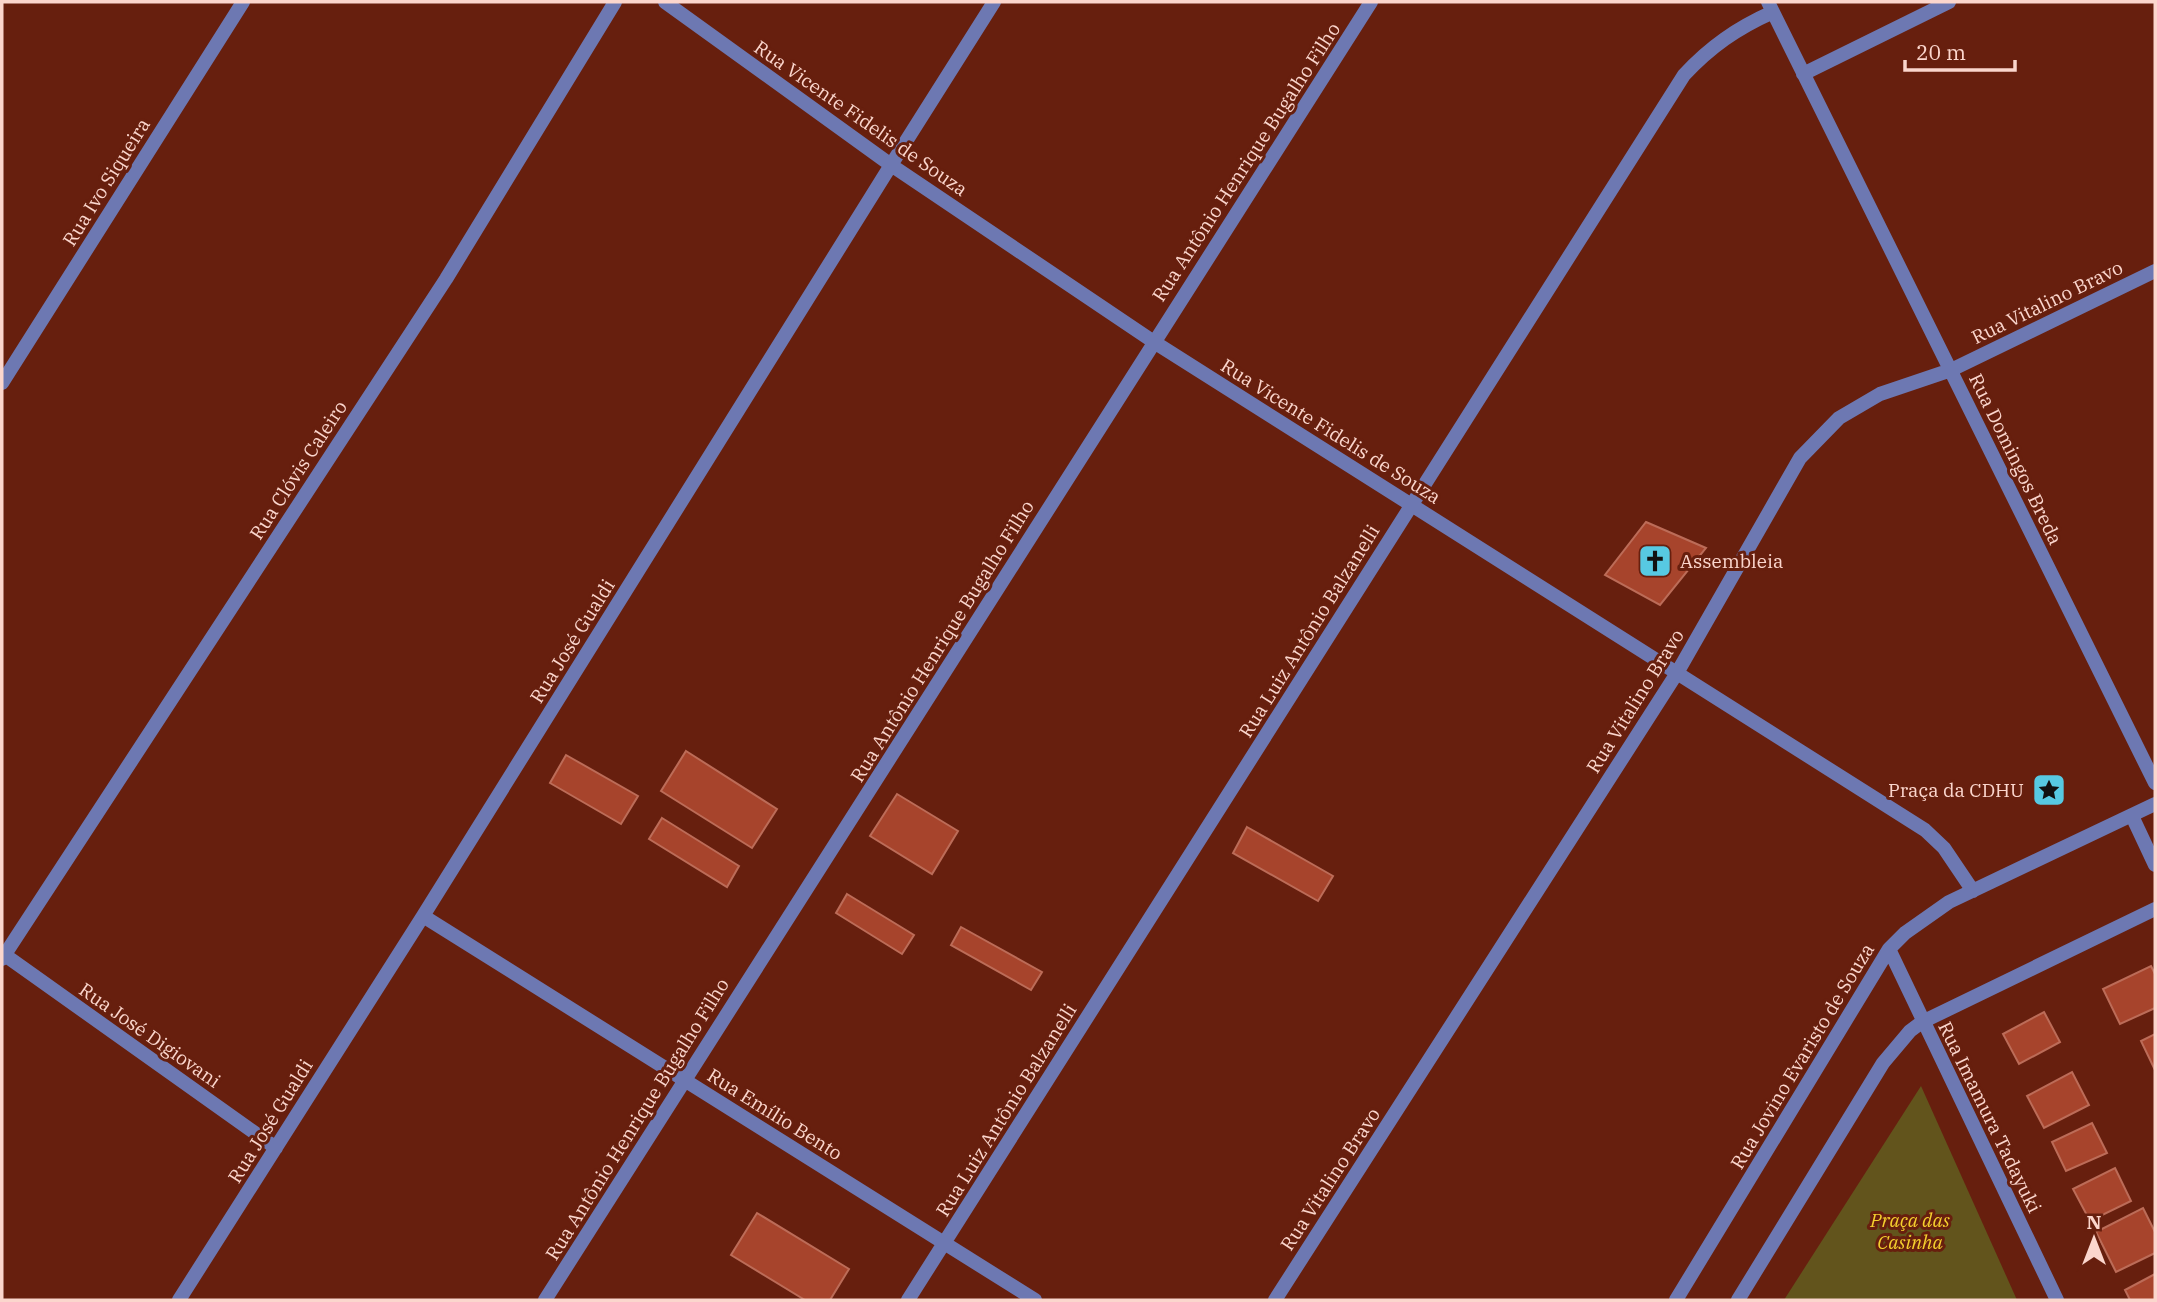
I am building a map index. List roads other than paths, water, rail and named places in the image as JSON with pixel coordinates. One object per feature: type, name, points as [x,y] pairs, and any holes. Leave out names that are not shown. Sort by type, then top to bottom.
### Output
[{"type":"street","name":"Rua Ivo Siqueira","points":[[2,383],[243,2]]},
{"type":"street","name":"Rua Clóvis Caleiro","points":[[3,955],[446,279],[615,2]]},
{"type":"street","name":"Rua Vicente Fidelis de Souza","points":[[665,2],[891,165],[1154,342],[1925,830],[1944,848],[1973,891]]},
{"type":"street","name":"Rua José Gualdi","points":[[179,1300],[423,916],[995,2]]},
{"type":"street","name":"Rua Antônio Henrique Bugalho Filho","points":[[545,1300],[1371,2]]},
{"type":"street","points":[[1804,74],[1950,2]]},
{"type":"street","name":"Rua Domingos Breda","points":[[1770,7],[2155,783]]},
{"type":"street","name":"Rua Luiz Antônio Balzanelli","points":[[908,1300],[1684,75],[1724,37],[1770,7]]},
{"type":"street","name":"Rua Vitalino Bravo","points":[[1275,1300],[1677,673],[1800,458],[1839,418],[1880,394],[1951,370],[2155,271]]},
{"type":"street","name":"Rua Jovino Evaristo de Souza","points":[[1676,1300],[1889,949],[1905,933],[1935,911],[2155,804]]},
{"type":"street","points":[[2132,816],[2155,865]]},
{"type":"street","points":[[1738,1300],[1883,1063],[1910,1031],[1922,1022],[2155,909]]},
{"type":"street","name":"Rua Emílio Bento","points":[[423,916],[1035,1300]]},
{"type":"street","name":"Rua Imamura Tadayuki","points":[[1889,949],[2057,1300]]},
{"type":"street","name":"Rua José Digiovani","points":[[3,955],[276,1148]]},
{"type":"place","name":"Assembleia","points":[[1655,561]]},
{"type":"place","name":"Praça da CDHU","points":[[2049,790]]},
{"type":"park label","name":"Praça das Casinha","points":[[1910,1231]]}]
